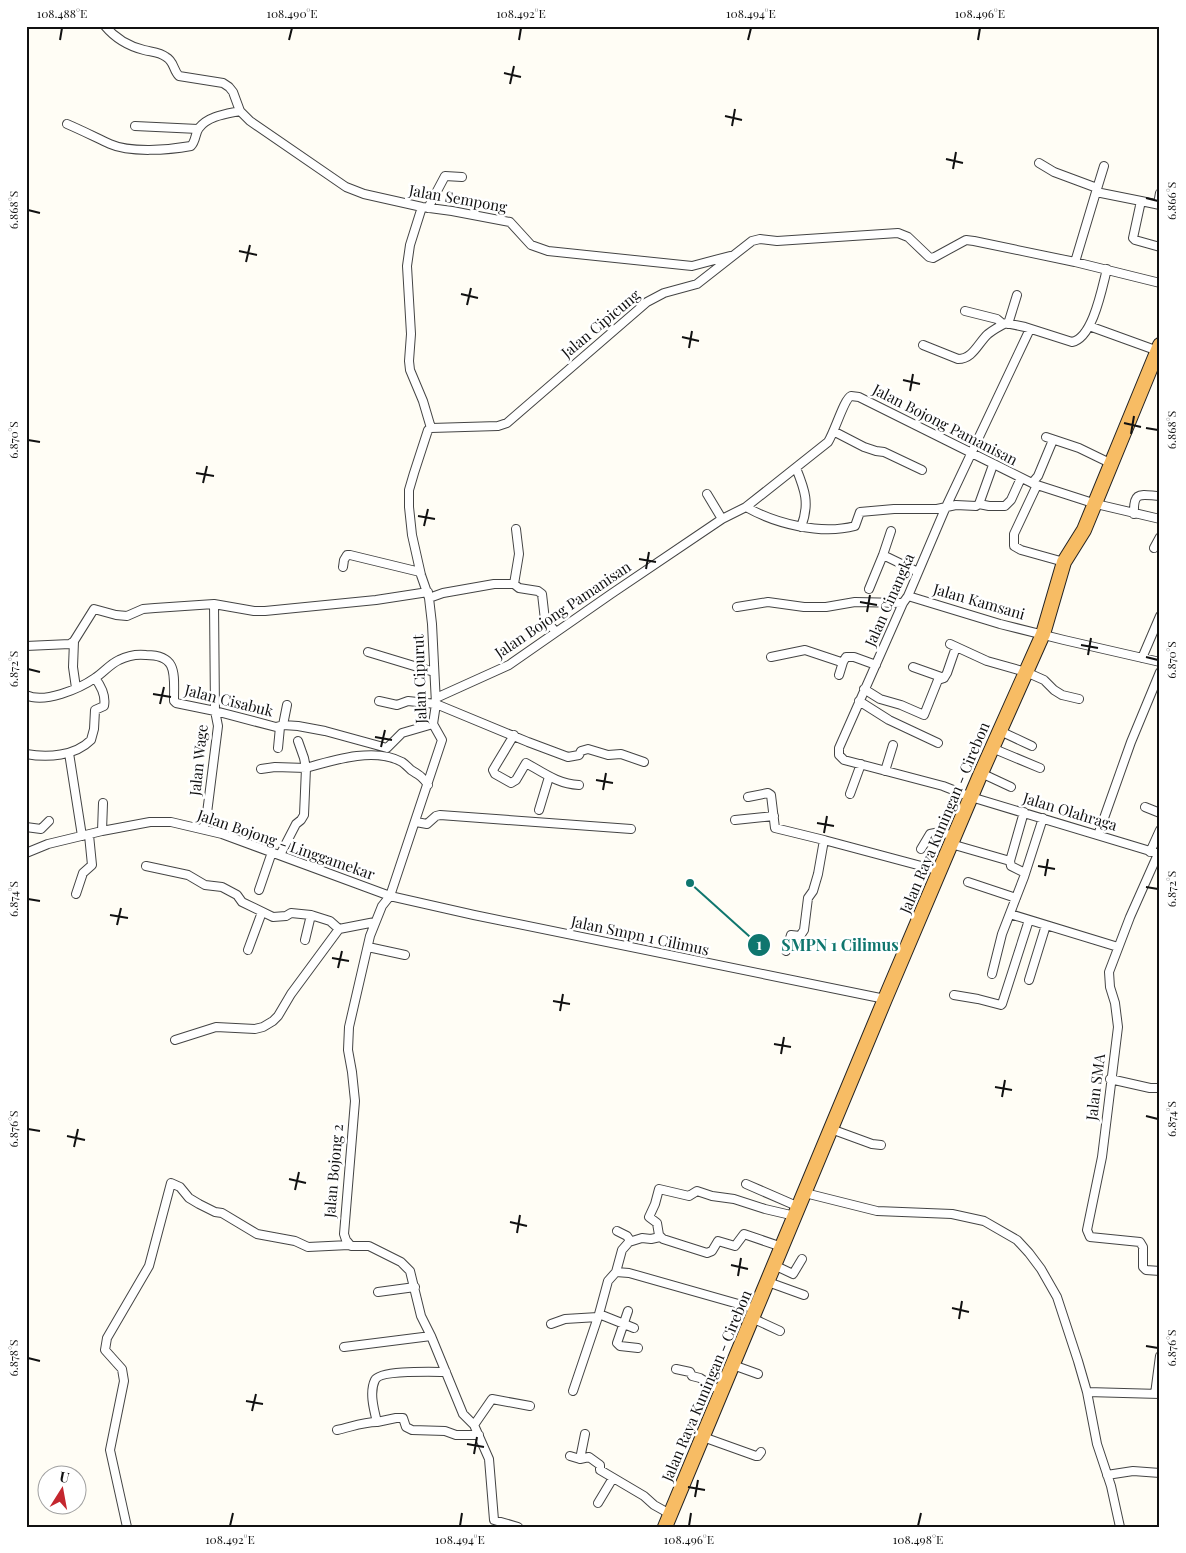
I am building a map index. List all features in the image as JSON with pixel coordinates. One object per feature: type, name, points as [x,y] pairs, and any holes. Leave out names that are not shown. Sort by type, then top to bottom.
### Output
[{"type":"highway","name":"Jalan Raya Kuningan - Cirebon","points":[[667,1520],[885,999],[981,773],[1043,634],[1064,562],[1084,530],[1112,464],[1156,370],[1159,348]]},
{"type":"street","name":"Jalan Sempong","points":[[105,26],[114,37],[131,46],[157,52],[168,57],[173,64],[175,72],[184,77],[222,83],[229,87],[233,92],[240,111],[250,121],[346,188],[364,194],[425,207],[510,222],[532,246],[548,251],[692,266],[727,257]]},
{"type":"street","points":[[67,124],[110,144],[136,149],[158,149],[191,146],[194,143],[198,129],[208,119],[240,111]]},
{"type":"street","points":[[135,126],[198,129]]},
{"type":"street","points":[[1039,163],[1054,172],[1096,190],[1159,205],[1160,193]]},
{"type":"street","points":[[1104,166],[1075,262],[1160,283]]},
{"type":"street","points":[[430,428],[423,401],[409,365],[411,334],[407,266],[410,245],[425,207],[445,176],[462,177]]},
{"type":"street","points":[[1141,201],[1134,240],[1160,247]]},
{"type":"street","name":"Jalan Cipicung","points":[[430,428],[498,426],[507,423],[647,302],[664,293],[697,284],[727,257],[752,241],[760,239],[778,241],[882,233],[902,234],[933,258],[966,240],[1075,262]]},
{"type":"street","points":[[965,311],[995,318],[1006,324],[1072,342],[1076,341],[1089,326],[1108,269]]},
{"type":"street","points":[[923,345],[958,359],[968,357],[989,333],[1006,324],[1017,295]]},
{"type":"street","points":[[1089,326],[1159,348]]},
{"type":"street","name":"Jalan Cinangka","points":[[971,797],[943,786],[844,760],[838,752],[864,689],[903,603],[908,596],[945,509],[1030,329]]},
{"type":"street","name":"Jalan Bojong Pamanisan","points":[[436,701],[509,665],[722,519],[746,507],[824,446],[835,432],[846,399],[854,395],[1034,484],[1096,504],[1160,519]]},
{"type":"street","name":"Jalan Cipurut","points":[[390,896],[442,740],[432,724],[436,701],[432,624],[428,595],[420,572],[412,534],[409,507],[409,490],[430,428]]},
{"type":"street","points":[[835,432],[869,449],[884,452],[922,470]]},
{"type":"street","points":[[1064,562],[1021,550],[1014,546],[1014,534],[1038,476],[1050,439],[1079,448],[1112,464]]},
{"type":"street","points":[[980,504],[993,465]]},
{"type":"street","points":[[796,468],[806,493],[805,517],[801,527]]},
{"type":"street","points":[[746,507],[757,513],[801,527],[844,528],[852,527],[856,524],[860,512],[894,509],[945,509],[956,505],[976,506],[980,504],[1005,506],[1011,500],[1021,478]]},
{"type":"street","points":[[707,494],[722,519]]},
{"type":"street","points":[[1134,514],[1133,502],[1140,495],[1160,496]]},
{"type":"street","points":[[514,584],[518,554],[516,529]]},
{"type":"street","points":[[869,589],[891,531]]},
{"type":"street","points":[[1154,548],[1160,537]]},
{"type":"street","points":[[344,567],[344,560],[350,555],[420,572]]},
{"type":"street","points":[[883,556],[918,572]]},
{"type":"street","points":[[76,688],[73,667],[74,641],[94,609],[127,616],[135,612],[155,608],[214,604],[265,611],[428,595],[494,584],[514,584],[519,588],[538,591],[542,594],[544,620],[556,632]]},
{"type":"street","name":"Jalan Kamsani","points":[[908,596],[1000,624],[1160,662]]},
{"type":"street","points":[[737,607],[768,602],[804,607],[826,607],[855,602],[903,603]]},
{"type":"street","name":"Jalan Wage","points":[[203,829],[206,821],[218,726],[215,711],[214,604]]},
{"type":"street","points":[[1142,658],[1156,633],[1160,616]]},
{"type":"street","points":[[26,646],[65,645],[74,641]]},
{"type":"street","points":[[864,689],[880,699],[901,705],[924,715],[938,680],[944,678],[950,666],[953,645],[987,661],[1026,672],[1044,680],[1062,695],[1079,699]]},
{"type":"street","points":[[771,657],[805,650],[843,662]]},
{"type":"street","points":[[368,652],[434,672]]},
{"type":"street","name":"Jalan Cisabuk","points":[[26,696],[40,699],[76,688],[95,678],[111,665],[130,656],[141,654],[163,656],[169,660],[174,675],[175,703],[282,726],[325,731],[388,748],[402,734],[432,724]]},
{"type":"street","points":[[839,675],[846,657],[851,656],[876,665]]},
{"type":"street","points":[[913,667],[944,678]]},
{"type":"street","points":[[1098,835],[1131,742],[1160,672]]},
{"type":"street","points":[[26,754],[69,754],[91,740],[94,729],[95,710],[104,706],[105,700],[95,678]]},
{"type":"street","points":[[378,701],[397,705],[408,701],[436,701],[528,742],[568,757],[579,755],[581,751],[588,749],[608,755],[621,754],[644,762]]},
{"type":"street","points":[[859,701],[889,720],[938,743]]},
{"type":"street","points":[[278,748],[287,705]]},
{"type":"street","points":[[1000,731],[1032,746]]},
{"type":"street","points":[[514,735],[493,770],[495,774],[510,783],[516,780],[526,764],[550,778],[566,784],[579,785]]},
{"type":"street","points":[[280,855],[296,824],[304,815],[306,768],[298,742]]},
{"type":"street","points":[[885,771],[894,745]]},
{"type":"street","points":[[992,748],[1040,768]]},
{"type":"street","points":[[69,754],[92,864],[83,873],[76,894]]},
{"type":"street","points":[[261,769],[275,767],[306,768],[366,754],[401,762],[423,776],[428,785]]},
{"type":"street","points":[[850,794],[861,764]]},
{"type":"street","points":[[981,773],[1011,787]]},
{"type":"street","points":[[539,810],[550,778]]},
{"type":"street","points":[[748,797],[772,794],[774,826],[777,828],[940,870]]},
{"type":"street","name":"Jalan Olahraga","points":[[971,797],[1156,853]]},
{"type":"street","points":[[102,803],[102,831]]},
{"type":"street","points":[[1145,808],[1160,814]]},
{"type":"street","points":[[1024,812],[1010,861],[1011,866],[1025,873]]},
{"type":"street","points":[[416,822],[427,824],[440,815],[632,830]]},
{"type":"street","points":[[735,820],[774,816]]},
{"type":"street","points":[[992,974],[1002,934],[1043,818]]},
{"type":"street","points":[[26,827],[40,829],[49,821]]},
{"type":"street","name":"Jalan Bojong - Linggamekar","points":[[26,853],[48,844],[102,831],[163,821],[203,829],[272,852],[390,896]]},
{"type":"street","name":"Jalan SMA","points":[[1160,830],[1156,853],[1109,972],[1118,1027],[1110,1079],[1102,1157],[1087,1230],[1090,1237],[1140,1242],[1143,1247],[1143,1267],[1146,1270],[1160,1271]]},
{"type":"street","points":[[921,849],[928,835],[940,832],[953,840],[1010,861]]},
{"type":"street","points":[[786,951],[791,936],[800,936],[804,930],[808,898],[813,891],[818,874],[824,840]]},
{"type":"street","points":[[259,890],[272,852]]},
{"type":"street","points":[[146,866],[188,874],[205,885],[222,887],[237,895],[242,902],[277,917],[286,916],[291,913],[311,915],[330,921],[339,929]]},
{"type":"street","points":[[968,882],[1016,898]]},
{"type":"street","name":"Jalan Bojong 2","points":[[349,1244],[344,1234],[343,1222],[354,1104],[352,1072],[348,1050],[349,1034],[354,999],[375,922],[382,906],[390,896]]},
{"type":"street","name":"Jalan Smpn 1 Cilimus","points":[[390,896],[885,999]]},
{"type":"street","points":[[248,950],[262,912]]},
{"type":"street","points":[[1010,914],[1118,947]]},
{"type":"street","points":[[305,940],[311,915]]},
{"type":"street","points":[[954,995],[1002,1004],[1029,920]]},
{"type":"street","points":[[176,1040],[216,1027],[255,1029],[263,1027],[278,1016],[291,994],[339,929],[375,922]]},
{"type":"street","points":[[1029,980],[1046,925]]},
{"type":"street","points":[[368,946],[406,955]]},
{"type":"street","points":[[1110,1079],[1150,1088],[1160,1088]]},
{"type":"street","points":[[831,1129],[872,1144],[881,1145]]},
{"type":"street","points":[[127,1527],[110,1450],[124,1381],[122,1368],[105,1350],[107,1338],[149,1266],[171,1183],[180,1187],[190,1198],[199,1204],[215,1212],[222,1213],[257,1234],[295,1241],[308,1247],[349,1244],[354,1247],[369,1246],[401,1262],[410,1271],[415,1287],[418,1310],[431,1336],[463,1414],[474,1425],[489,1459],[495,1523],[518,1527]]},
{"type":"street","points":[[746,1184],[797,1211]]},
{"type":"street","points":[[660,1237],[657,1223],[650,1217],[660,1188],[688,1196],[697,1191],[712,1196],[734,1199],[765,1210],[797,1211]]},
{"type":"street","points":[[805,1193],[877,1211],[952,1214],[984,1221],[1017,1240],[1030,1253],[1056,1297],[1087,1392],[1097,1444],[1120,1527]]},
{"type":"street","points":[[617,1231],[627,1236],[629,1242]]},
{"type":"street","points":[[573,1391],[599,1316],[608,1281],[616,1272],[622,1250],[629,1242],[642,1238],[660,1237],[708,1253],[712,1251],[718,1241],[735,1246],[744,1234],[782,1247]]},
{"type":"street","points":[[774,1265],[793,1274],[802,1259]]},
{"type":"street","points":[[616,1272],[638,1276],[754,1314],[780,1331]]},
{"type":"street","points":[[768,1282],[804,1295]]},
{"type":"street","points":[[378,1292],[415,1287]]},
{"type":"street","points":[[628,1311],[617,1343],[620,1346],[638,1348]]},
{"type":"street","points":[[551,1324],[565,1319],[599,1316],[634,1328]]},
{"type":"street","points":[[344,1347],[431,1336]]},
{"type":"street","points":[[1087,1392],[1157,1394],[1160,1356]]},
{"type":"street","points":[[733,1365],[758,1374]]},
{"type":"street","points":[[676,1369],[690,1372],[692,1376],[700,1378],[722,1392]]},
{"type":"street","points":[[377,1422],[373,1404],[373,1389],[375,1380],[379,1376],[446,1372]]},
{"type":"street","points":[[474,1425],[492,1399],[530,1406]]},
{"type":"street","points":[[337,1430],[366,1422],[403,1418],[406,1427],[412,1430],[445,1431],[456,1435],[479,1435]]},
{"type":"street","points":[[580,1458],[585,1434]]},
{"type":"street","points":[[703,1437],[756,1456],[759,1456],[761,1452]]},
{"type":"street","points":[[570,1456],[589,1457],[600,1465],[600,1470],[644,1496],[667,1520]]},
{"type":"street","points":[[1107,1475],[1133,1471],[1160,1474]]},
{"type":"street","points":[[598,1503],[613,1478]]},
{"type":"place","name":"SMPN 1 Cilimus","points":[[690,883]]}]
